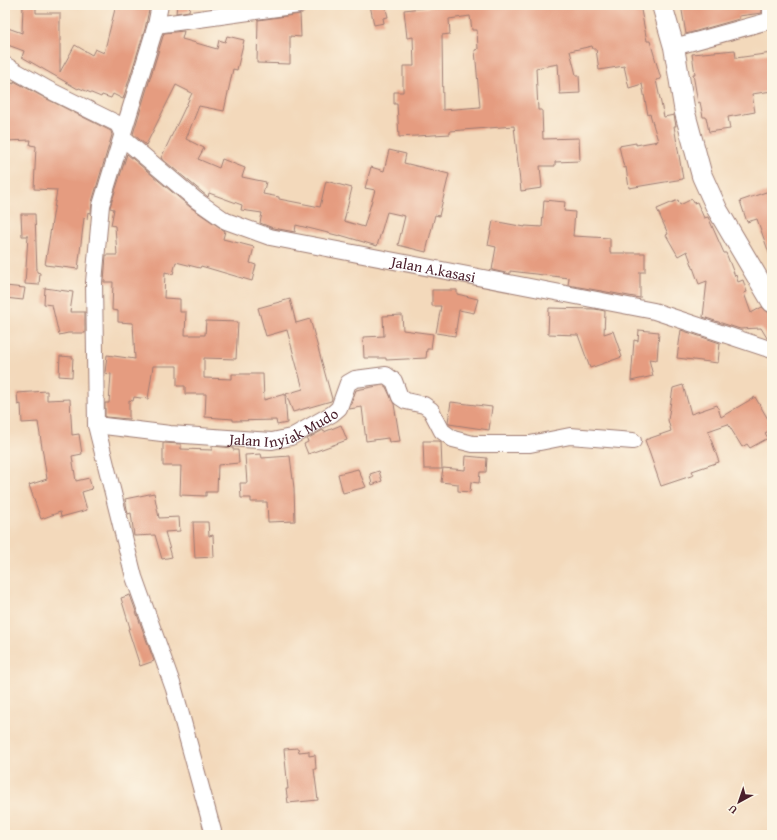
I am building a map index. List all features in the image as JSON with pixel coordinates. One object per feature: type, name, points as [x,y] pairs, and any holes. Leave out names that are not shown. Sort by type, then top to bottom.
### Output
[{"type":"main road","points":[[662,5],[674,47],[685,113],[702,176],[717,209],[772,302]]},
{"type":"street","points":[[160,5],[156,25],[101,205],[94,282],[96,425],[134,577],[174,689],[214,835]]},
{"type":"street","points":[[156,25],[299,5]]},
{"type":"street","points":[[674,47],[771,15]]},
{"type":"street","name":"Jalan A.kasasi","points":[[5,65],[49,90],[118,124],[125,140],[196,200],[226,221],[270,236],[654,311],[772,350]]},
{"type":"street","name":"Jalan Inyiak Mudo","points":[[96,425],[170,434],[272,442],[291,437],[332,414],[339,408],[348,384],[355,379],[386,375],[394,381],[400,397],[406,401],[424,405],[432,410],[442,431],[453,439],[473,444],[530,444],[570,436],[633,442]]},
{"type":"building","points":[[23,5],[36,5],[36,13],[60,13],[60,72],[75,45],[92,55],[95,49],[104,53],[116,5],[150,5],[145,29],[123,99],[113,94],[111,98],[102,95],[101,97],[79,88],[78,89],[22,57],[24,51],[5,44],[5,27],[22,33]]},
{"type":"building","points":[[177,5],[190,5],[189,11],[176,13]]},
{"type":"building","points":[[370,5],[385,5],[388,17],[383,18],[384,23],[374,25]]},
{"type":"building","points":[[431,5],[640,5],[647,41],[650,41],[661,79],[656,80],[664,117],[674,115],[676,126],[674,126],[683,179],[629,188],[626,167],[624,168],[619,146],[658,141],[650,114],[648,115],[642,84],[629,88],[624,66],[599,70],[596,49],[593,49],[592,46],[570,51],[576,75],[579,75],[580,93],[560,94],[558,64],[536,68],[538,110],[542,110],[543,139],[579,138],[580,161],[555,162],[555,166],[540,166],[542,188],[521,191],[514,126],[450,131],[450,134],[399,137],[397,104],[394,104],[394,92],[403,92],[403,66],[414,66],[413,37],[407,38],[404,10],[431,7]],"holes":[[[470,16],[472,30],[477,30],[478,49],[475,50],[480,107],[443,110],[442,35],[450,34],[449,19]]]},
{"type":"building","points":[[681,5],[762,5],[762,13],[739,16],[739,19],[686,34]]},
{"type":"building","points":[[300,14],[301,37],[290,36],[290,64],[257,63],[258,20]]},
{"type":"building","points":[[184,31],[182,39],[217,49],[219,40],[225,42],[227,36],[244,40],[237,70],[233,69],[224,111],[199,106],[186,139],[204,148],[198,159],[219,168],[222,159],[245,168],[242,177],[266,182],[263,194],[279,197],[279,199],[320,207],[326,181],[352,188],[344,221],[364,227],[375,190],[365,188],[371,167],[384,171],[389,150],[406,154],[404,163],[449,174],[439,216],[435,215],[426,252],[398,245],[405,216],[387,212],[377,246],[340,235],[296,225],[295,232],[273,228],[260,223],[262,213],[241,210],[242,205],[209,193],[208,197],[161,158],[192,93],[176,85],[146,145],[133,134],[164,33]]},
{"type":"building","points":[[735,50],[736,58],[772,53],[772,91],[752,94],[755,112],[728,117],[730,129],[709,132],[706,117],[703,117],[700,102],[698,103],[693,74],[695,74],[692,54]]},
{"type":"building","points":[[5,80],[14,84],[14,81],[111,131],[112,135],[92,202],[91,213],[88,212],[87,219],[84,218],[78,269],[45,265],[57,190],[34,189],[36,146],[30,145],[31,140],[5,141]]},
{"type":"building","points":[[127,154],[190,207],[225,231],[223,239],[254,247],[250,263],[256,265],[252,281],[201,266],[200,268],[176,262],[173,274],[165,272],[164,298],[180,299],[180,312],[186,312],[185,335],[205,335],[206,321],[238,322],[236,359],[204,358],[204,378],[232,379],[232,374],[263,374],[264,400],[285,394],[287,423],[277,425],[276,420],[233,421],[233,419],[205,417],[206,394],[185,394],[185,386],[177,386],[177,366],[153,366],[148,399],[134,397],[133,401],[129,400],[129,419],[105,417],[105,403],[109,403],[111,374],[105,373],[107,355],[135,359],[133,323],[118,322],[118,311],[112,310],[113,282],[104,282],[106,255],[117,255],[115,226],[111,225],[114,209],[110,207]]},
{"type":"building","points":[[769,191],[772,198],[772,256],[770,256],[757,219],[747,222],[740,201]]},
{"type":"building","points":[[692,199],[694,203],[697,202],[704,218],[708,217],[724,253],[726,253],[738,282],[743,280],[747,292],[744,293],[751,313],[762,307],[772,318],[772,340],[767,338],[761,328],[740,329],[703,317],[707,281],[699,284],[687,251],[678,256],[666,235],[668,234],[657,209],[678,200],[680,205]]},
{"type":"building","points":[[544,200],[565,202],[564,211],[575,212],[573,236],[610,238],[610,253],[645,253],[645,272],[640,272],[640,298],[568,285],[569,278],[510,271],[510,274],[492,270],[496,247],[488,245],[493,221],[525,227],[542,227]]},
{"type":"building","points":[[21,214],[35,214],[37,272],[40,273],[39,285],[25,284],[28,236],[22,236]]},
{"type":"building","points":[[5,286],[25,288],[23,300],[5,298]]},
{"type":"building","points":[[45,288],[73,292],[70,312],[85,312],[85,333],[68,333],[59,335],[52,305],[44,304]]},
{"type":"building","points":[[432,290],[457,290],[457,294],[478,299],[474,313],[459,310],[455,336],[436,333],[441,306],[432,306]]},
{"type":"building","points":[[290,299],[296,323],[310,319],[332,399],[331,401],[293,412],[286,394],[303,389],[287,330],[266,336],[258,308]]},
{"type":"building","points":[[549,308],[595,309],[605,311],[604,334],[613,331],[622,357],[590,368],[578,335],[548,334]]},
{"type":"building","points":[[402,315],[403,330],[433,334],[431,349],[427,349],[426,358],[386,360],[386,358],[364,358],[363,337],[384,336],[383,316]]},
{"type":"building","points":[[639,330],[659,332],[657,360],[649,359],[653,376],[631,381],[634,340],[638,341]]},
{"type":"building","points":[[681,330],[720,343],[718,363],[677,358]]},
{"type":"building","points":[[60,356],[73,357],[72,377],[59,376]]},
{"type":"building","points":[[383,385],[386,387],[394,404],[400,441],[389,442],[388,438],[366,441],[362,407],[349,409],[356,390]]},
{"type":"building","points":[[683,385],[691,414],[717,405],[721,417],[755,397],[772,426],[772,429],[765,433],[768,438],[750,448],[747,444],[742,447],[728,424],[708,431],[719,462],[692,471],[694,475],[661,486],[645,440],[671,431],[668,420],[673,388]]},
{"type":"building","points":[[47,391],[47,400],[70,399],[72,435],[79,434],[82,454],[72,456],[76,481],[89,478],[92,489],[82,492],[87,510],[61,517],[60,512],[41,519],[29,485],[47,479],[38,422],[22,423],[21,404],[18,405],[17,393]]},
{"type":"building","points":[[451,402],[492,407],[489,430],[449,424]]},
{"type":"building","points":[[341,425],[347,440],[308,454],[304,444],[308,442],[307,439],[323,430],[324,432]]},
{"type":"building","points":[[423,441],[441,442],[442,469],[424,469]]},
{"type":"building","points":[[163,443],[181,444],[181,449],[212,450],[212,446],[233,448],[233,450],[238,450],[239,463],[218,465],[217,492],[206,492],[206,496],[180,495],[181,466],[163,466]]},
{"type":"building","points":[[261,454],[262,458],[290,456],[294,488],[295,521],[268,522],[267,502],[251,502],[251,498],[241,498],[240,483],[247,483],[245,455]]},
{"type":"building","points":[[466,456],[487,458],[486,472],[480,472],[479,483],[471,482],[470,492],[458,491],[458,484],[441,482],[443,468],[465,470]]},
{"type":"building","points":[[358,469],[366,487],[343,493],[338,474]]},
{"type":"building","points":[[379,471],[382,481],[372,485],[370,474]]},
{"type":"building","points":[[154,493],[159,518],[179,517],[180,531],[165,532],[172,557],[162,559],[155,535],[134,536],[131,513],[128,514],[125,499]]},
{"type":"building","points":[[193,522],[208,522],[209,536],[213,535],[214,557],[195,558]]},
{"type":"building","points":[[130,595],[154,661],[140,666],[128,629],[130,628],[121,598]]},
{"type":"building","points":[[298,748],[299,752],[309,751],[309,756],[315,755],[316,769],[314,769],[318,800],[288,803],[284,749]]}]
